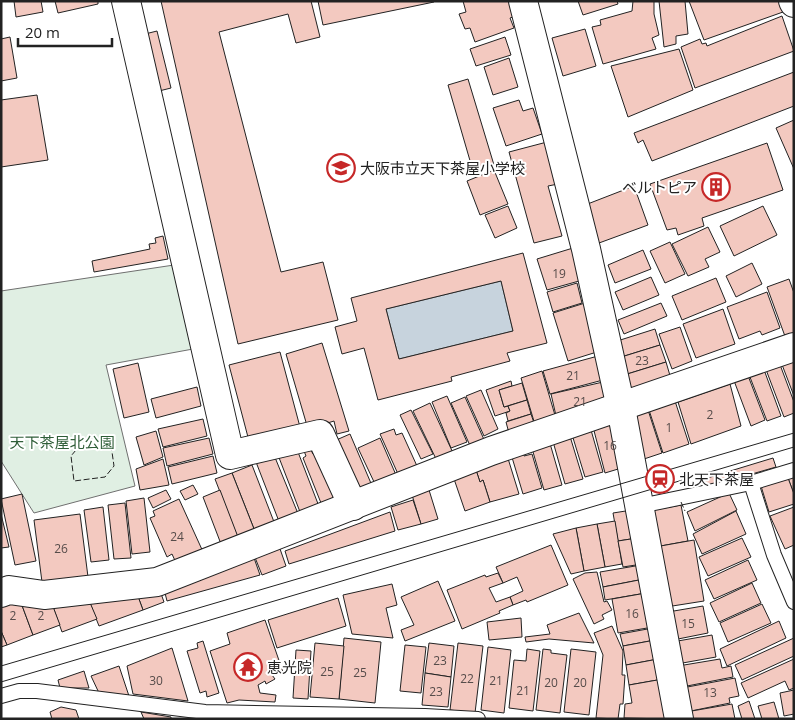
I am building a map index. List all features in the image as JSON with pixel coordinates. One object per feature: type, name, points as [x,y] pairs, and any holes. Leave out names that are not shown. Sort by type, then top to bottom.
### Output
[{"type":"street","points":[[126,1],[230,455],[320,434],[353,506]]},
{"type":"street","points":[[523,1],[586,249],[621,408],[678,719]]},
{"type":"street","points":[[1,592],[9,590],[44,595],[157,582],[550,430],[621,408],[794,347]]},
{"type":"lane","points":[[640,506],[751,484],[794,470]]},
{"type":"lane","points":[[751,484],[774,554],[794,602]]},
{"type":"lane","points":[[1,696],[19,691],[37,691],[205,712],[425,716],[478,719]]},
{"type":"green space","name":"天下茶屋北公園","points":[[174,265],[193,349],[106,365],[135,486],[34,513],[1,461],[1,291]]},
{"type":"shaded area","points":[[501,281],[513,331],[399,359],[386,309]]},
{"type":"building","points":[[14,1],[41,1],[43,12],[16,17]]},
{"type":"building","points":[[55,1],[98,1],[98,4],[58,13]]},
{"type":"building","points":[[161,1],[311,1],[320,37],[296,43],[288,14],[219,32],[281,272],[323,262],[338,320],[238,344]]},
{"type":"building","points":[[318,1],[434,1],[434,2],[323,25]]},
{"type":"building","points":[[463,1],[510,1],[516,16],[510,18],[514,28],[475,42],[470,28],[465,29],[459,14],[466,12]]},
{"type":"building","points":[[578,1],[617,1],[618,4],[583,15]]},
{"type":"building","points":[[633,1],[654,1],[654,14],[659,35],[652,38],[656,49],[603,64],[592,27],[601,25],[600,20],[632,11]]},
{"type":"building","points":[[659,1],[685,1],[688,34],[676,36],[676,44],[664,47]]},
{"type":"building","points":[[689,1],[780,1],[783,12],[704,40]]},
{"type":"building","points":[[782,16],[794,51],[695,88],[681,47],[700,39],[702,44],[706,43],[707,46]]},
{"type":"building","points":[[585,29],[596,66],[563,76],[552,38]]},
{"type":"building","points":[[157,31],[171,88],[159,91],[145,34]]},
{"type":"building","points":[[10,37],[17,78],[1,81],[1,39]]},
{"type":"building","points":[[505,37],[511,55],[476,66],[470,49]]},
{"type":"building","points":[[679,49],[693,90],[628,117],[611,66]]},
{"type":"building","points":[[509,58],[518,87],[493,95],[484,67]]},
{"type":"building","points":[[794,72],[794,106],[652,161],[643,140],[638,143],[634,133]]},
{"type":"building","points":[[468,79],[494,165],[473,171],[448,85]]},
{"type":"building","points":[[37,95],[48,160],[1,167],[1,100]]},
{"type":"building","points":[[519,100],[523,111],[533,108],[542,134],[506,146],[493,108]]},
{"type":"building","points":[[794,120],[794,169],[776,128]]},
{"type":"building","points":[[547,142],[558,184],[548,186],[562,236],[534,243],[509,152]]},
{"type":"building","name":"ベルトピア","points":[[767,143],[783,190],[702,218],[704,226],[678,235],[676,228],[667,230],[650,184]]},
{"type":"building","points":[[494,170],[508,204],[480,215],[467,181]]},
{"type":"building","points":[[634,186],[648,225],[599,243],[585,205]]},
{"type":"building","points":[[508,206],[517,228],[495,238],[485,215]]},
{"type":"building","points":[[763,206],[777,235],[734,256],[720,226]]},
{"type":"building","points":[[708,227],[720,252],[705,259],[709,267],[688,276],[672,244]]},
{"type":"building","points":[[163,236],[168,259],[94,272],[92,261],[150,249],[149,244],[156,243],[155,238]]},
{"type":"building","points":[[670,242],[685,274],[665,283],[650,251]]},
{"type":"building","points":[[573,248],[579,281],[547,290],[537,259]]},
{"type":"building","points":[[643,250],[651,269],[615,283],[608,265]]},
{"type":"building","points":[[523,253],[547,343],[507,353],[510,361],[451,377],[452,381],[378,400],[364,348],[342,354],[335,327],[357,321],[351,298]],"holes":[[[501,281],[513,331],[399,359],[386,309]]]},
{"type":"building","points":[[752,263],[762,284],[736,297],[726,276]]},
{"type":"building","points":[[651,277],[659,295],[623,310],[615,292]]},
{"type":"building","points":[[716,278],[726,302],[682,320],[672,296]]},
{"type":"building","points":[[789,279],[794,293],[794,336],[786,339],[767,287]]},
{"type":"building","points":[[577,283],[582,303],[553,312],[547,292]]},
{"type":"building","points":[[767,292],[780,328],[762,335],[760,331],[739,339],[727,307]]},
{"type":"building","points":[[585,303],[600,351],[568,361],[553,313]]},
{"type":"building","points":[[661,303],[667,316],[624,334],[618,320]]},
{"type":"building","points":[[723,309],[735,344],[696,358],[683,324]]},
{"type":"building","points":[[680,327],[692,361],[672,369],[659,334]]},
{"type":"building","points":[[655,329],[660,345],[618,358],[614,342]]},
{"type":"building","points":[[322,343],[349,431],[337,434],[334,421],[308,429],[286,354]]},
{"type":"building","points":[[660,345],[666,362],[624,375],[618,358]]},
{"type":"building","points":[[280,352],[300,427],[249,441],[229,365]]},
{"type":"building","points":[[598,356],[603,380],[550,394],[543,371]]},
{"type":"building","points":[[794,357],[794,396],[781,362]]},
{"type":"building","points":[[666,362],[671,379],[637,390],[627,385],[624,375]]},
{"type":"building","points":[[779,362],[794,402],[794,413],[784,417],[765,367]]},
{"type":"building","points":[[138,363],[149,412],[124,418],[113,369]]},
{"type":"building","points":[[763,367],[781,416],[767,421],[748,372]]},
{"type":"building","points":[[542,371],[557,422],[536,428],[521,378]]},
{"type":"building","points":[[747,373],[765,420],[751,426],[733,378]]},
{"type":"building","points":[[511,381],[512,386],[499,390],[504,407],[508,406],[510,411],[495,416],[486,390]]},
{"type":"building","points":[[603,382],[609,407],[557,420],[551,394]]},
{"type":"building","points":[[522,383],[527,400],[504,407],[499,390]]},
{"type":"building","points":[[730,384],[741,426],[691,444],[678,402]]},
{"type":"building","points":[[197,387],[201,406],[156,418],[151,399]]},
{"type":"building","points":[[481,390],[498,429],[484,436],[466,396]]},
{"type":"building","points":[[447,396],[467,442],[451,448],[432,402]]},
{"type":"building","points":[[465,397],[486,444],[472,450],[451,403]]},
{"type":"building","points":[[527,400],[531,414],[508,421],[506,413],[510,411],[508,406]]},
{"type":"building","points":[[675,401],[689,444],[663,453],[649,410]]},
{"type":"building","points":[[430,403],[453,453],[437,461],[413,411]]},
{"type":"building","points":[[411,410],[433,454],[421,459],[400,415]]},
{"type":"building","points":[[648,410],[662,453],[641,460],[632,416]]},
{"type":"building","points":[[531,414],[536,429],[510,437],[506,422]]},
{"type":"building","points":[[614,417],[628,466],[605,473],[592,423]]},
{"type":"building","points":[[203,419],[207,436],[163,447],[158,429]]},
{"type":"building","points":[[589,423],[603,472],[585,477],[570,428]]},
{"type":"building","points":[[394,429],[396,435],[402,433],[417,466],[398,474],[380,434]]},
{"type":"building","points":[[156,431],[163,457],[144,465],[136,437]]},
{"type":"building","points":[[569,433],[583,479],[565,484],[552,438]]},
{"type":"building","points":[[350,434],[373,488],[358,495],[334,441]]},
{"type":"building","points":[[209,438],[213,454],[167,466],[163,448]]},
{"type":"building","points":[[380,438],[396,475],[375,484],[358,448]]},
{"type":"building","points":[[549,440],[562,485],[544,490],[531,445]]},
{"type":"building","points":[[310,448],[313,454],[317,452],[336,498],[321,503],[303,458],[306,456],[304,451]]},
{"type":"building","points":[[523,451],[524,456],[532,454],[542,488],[523,494],[511,454]]},
{"type":"building","points":[[298,452],[320,509],[302,517],[278,455]]},
{"type":"building","points":[[506,452],[519,494],[490,502],[483,480],[480,482],[475,467]]},
{"type":"building","points":[[274,455],[299,516],[280,524],[256,462]]},
{"type":"building","points":[[213,456],[217,473],[172,484],[168,467]]},
{"type":"building","points":[[773,458],[776,467],[707,487],[704,479]]},
{"type":"building","points":[[163,459],[169,485],[140,490],[136,469]]},
{"type":"building","points":[[252,465],[276,527],[256,534],[232,473]]},
{"type":"building","points":[[475,467],[480,482],[483,480],[490,502],[465,511],[453,476]]},
{"type":"building","points":[[232,473],[256,534],[239,541],[215,479]]},
{"type":"building","points":[[794,476],[794,494],[788,478]]},
{"type":"building","points":[[788,478],[794,494],[794,504],[769,512],[761,486]]},
{"type":"building","points":[[193,485],[198,494],[185,500],[180,491]]},
{"type":"building","points":[[166,490],[171,499],[153,508],[148,498]]},
{"type":"building","points":[[220,490],[238,537],[221,544],[203,497]]},
{"type":"building","points":[[429,490],[438,519],[421,524],[412,495]]},
{"type":"building","points":[[729,493],[737,510],[695,531],[687,512]]},
{"type":"building","points":[[22,494],[36,561],[15,565],[1,499]]},
{"type":"building","points":[[144,498],[150,552],[132,554],[126,501]]},
{"type":"building","points":[[179,499],[204,554],[177,565],[172,554],[167,557],[150,518],[155,516],[153,511]]},
{"type":"building","points":[[413,500],[421,524],[398,530],[391,507]]},
{"type":"building","points":[[125,503],[131,558],[114,559],[108,505]]},
{"type":"building","points":[[681,505],[688,541],[655,547],[648,511]]},
{"type":"building","points":[[103,507],[109,560],[91,562],[84,510]]},
{"type":"building","points":[[794,507],[794,545],[785,549],[770,516]]},
{"type":"building","points":[[632,510],[637,538],[618,541],[613,513]]},
{"type":"building","points":[[736,511],[746,534],[702,554],[693,534]]},
{"type":"building","points":[[390,512],[395,531],[289,564],[285,551]]},
{"type":"building","points":[[1,514],[9,547],[1,548]]},
{"type":"building","points":[[80,514],[88,577],[42,582],[34,520]]},
{"type":"building","points":[[615,521],[622,564],[605,567],[597,524]]},
{"type":"building","points":[[597,524],[605,567],[584,571],[576,528]]},
{"type":"building","points":[[576,528],[584,571],[571,574],[553,534]]},
{"type":"building","points":[[637,538],[642,564],[623,567],[618,541]]},
{"type":"building","points":[[742,538],[751,557],[708,576],[699,557]]},
{"type":"building","points":[[694,540],[704,601],[666,607],[655,547]]},
{"type":"building","points":[[551,545],[568,585],[527,602],[526,600],[513,605],[510,597],[523,591],[517,577],[503,583],[496,567]]},
{"type":"building","points":[[279,546],[286,566],[262,575],[254,555]]},
{"type":"building","points":[[253,555],[260,575],[167,601],[164,589]]},
{"type":"building","points":[[748,560],[757,580],[714,599],[705,580]]},
{"type":"building","points":[[641,565],[644,579],[603,587],[600,572]]},
{"type":"building","points":[[597,572],[604,602],[607,601],[612,610],[602,615],[604,619],[594,624],[573,579],[585,573]]},
{"type":"building","points":[[498,573],[503,583],[489,588],[496,602],[510,597],[513,605],[499,611],[500,613],[462,629],[447,590],[485,575],[486,577]]},
{"type":"building","points":[[644,579],[646,593],[605,600],[603,587]]},
{"type":"building","points":[[438,581],[455,621],[405,641],[401,630],[414,625],[401,597]]},
{"type":"building","points":[[752,583],[761,603],[719,622],[710,603]]},
{"type":"building","points":[[392,584],[397,605],[386,608],[393,638],[352,634],[343,595]]},
{"type":"building","points":[[159,588],[164,602],[143,610],[136,591]]},
{"type":"building","points":[[136,591],[143,610],[99,626],[88,598]]},
{"type":"building","points":[[646,593],[653,627],[618,633],[612,599]]},
{"type":"building","points":[[1,598],[20,600],[33,635],[7,645],[1,631]]},
{"type":"building","points":[[88,598],[97,619],[62,632],[52,604]]},
{"type":"building","points":[[338,598],[346,626],[277,648],[268,620]]},
{"type":"building","points":[[20,600],[52,604],[60,625],[33,635]]},
{"type":"building","points":[[762,604],[771,623],[728,642],[720,623]]},
{"type":"building","points":[[703,606],[708,633],[673,640],[668,612]]},
{"type":"building","points":[[579,613],[594,643],[549,639],[526,642],[525,637],[550,634],[547,625]]},
{"type":"building","points":[[521,618],[522,637],[489,640],[487,622]]},
{"type":"building","name":"恵光院","points":[[265,620],[283,672],[272,675],[275,679],[266,684],[265,681],[258,685],[260,693],[276,695],[275,702],[239,700],[227,703],[210,651],[230,644],[227,633]]},
{"type":"building","points":[[779,621],[786,638],[727,666],[720,649]]},
{"type":"building","points":[[612,626],[623,651],[622,675],[625,675],[623,704],[620,704],[618,719],[596,718],[603,655],[594,633]]},
{"type":"building","points":[[653,628],[655,640],[623,646],[620,634]]},
{"type":"building","points":[[1,631],[7,645],[1,647]]},
{"type":"building","points":[[712,635],[716,657],[677,664],[672,642]]},
{"type":"building","points":[[344,638],[381,642],[375,703],[339,699]]},
{"type":"building","points":[[794,638],[794,656],[742,680],[735,665]]},
{"type":"building","points":[[655,640],[658,659],[626,665],[623,646]]},
{"type":"building","points":[[203,641],[219,693],[207,697],[206,691],[200,693],[187,651],[198,648],[197,643]]},
{"type":"building","points":[[315,643],[344,646],[339,699],[310,697]]},
{"type":"building","points":[[429,643],[454,646],[451,677],[425,673]]},
{"type":"building","points":[[458,643],[483,646],[475,713],[450,710]]},
{"type":"building","points":[[405,645],[426,647],[421,693],[400,691]]},
{"type":"building","points":[[488,647],[511,650],[504,713],[481,710]]},
{"type":"building","points":[[172,648],[188,701],[133,694],[127,666]]},
{"type":"building","points":[[527,649],[540,651],[533,711],[509,708],[514,660],[526,661]]},
{"type":"building","points":[[543,649],[551,650],[551,653],[567,655],[560,713],[536,710]]},
{"type":"building","points":[[571,649],[596,652],[589,715],[564,712]]},
{"type":"building","points":[[296,650],[311,651],[308,699],[293,698]]},
{"type":"building","points":[[658,659],[663,679],[629,685],[626,665]]},
{"type":"building","points":[[720,659],[722,668],[731,666],[733,677],[682,687],[678,666]]},
{"type":"building","points":[[794,659],[794,688],[789,690],[785,681],[748,698],[741,683]]},
{"type":"building","points":[[119,666],[129,696],[99,693],[91,676]]},
{"type":"building","points":[[84,671],[89,688],[60,688],[58,680]]},
{"type":"building","points":[[425,673],[451,677],[448,707],[422,705]]},
{"type":"building","points":[[735,678],[739,696],[729,698],[730,703],[686,712],[682,688]]},
{"type":"building","points":[[663,679],[669,719],[624,718],[625,704],[632,703],[629,685]]},
{"type":"building","points":[[794,690],[794,714],[784,716],[780,693]]},
{"type":"building","points":[[749,701],[755,719],[742,719],[738,706]]},
{"type":"building","points":[[774,702],[779,719],[762,719],[758,706]]},
{"type":"building","points":[[732,704],[735,719],[688,719],[686,712]]},
{"type":"building","points":[[61,707],[76,710],[79,719],[52,719],[50,712]]},
{"type":"building","points":[[141,712],[171,717],[171,719],[144,719]]},
{"type":"tram line","points":[[1,666],[794,433]]},
{"type":"tram line","points":[[1,682],[794,447]]},
{"type":"fence","points":[[111,445],[114,466],[105,477],[74,481],[71,456],[76,450],[111,445]]},
{"type":"fence","points":[[681,502],[685,511]]},
{"type":"place","name":"大阪市立天下茶屋小学校","points":[[341,168]]},
{"type":"place","name":"ベルトピア","points":[[716,187]]},
{"type":"place","name":"北天下茶屋","points":[[660,479]]},
{"type":"place","name":"恵光院","points":[[248,667]]}]
